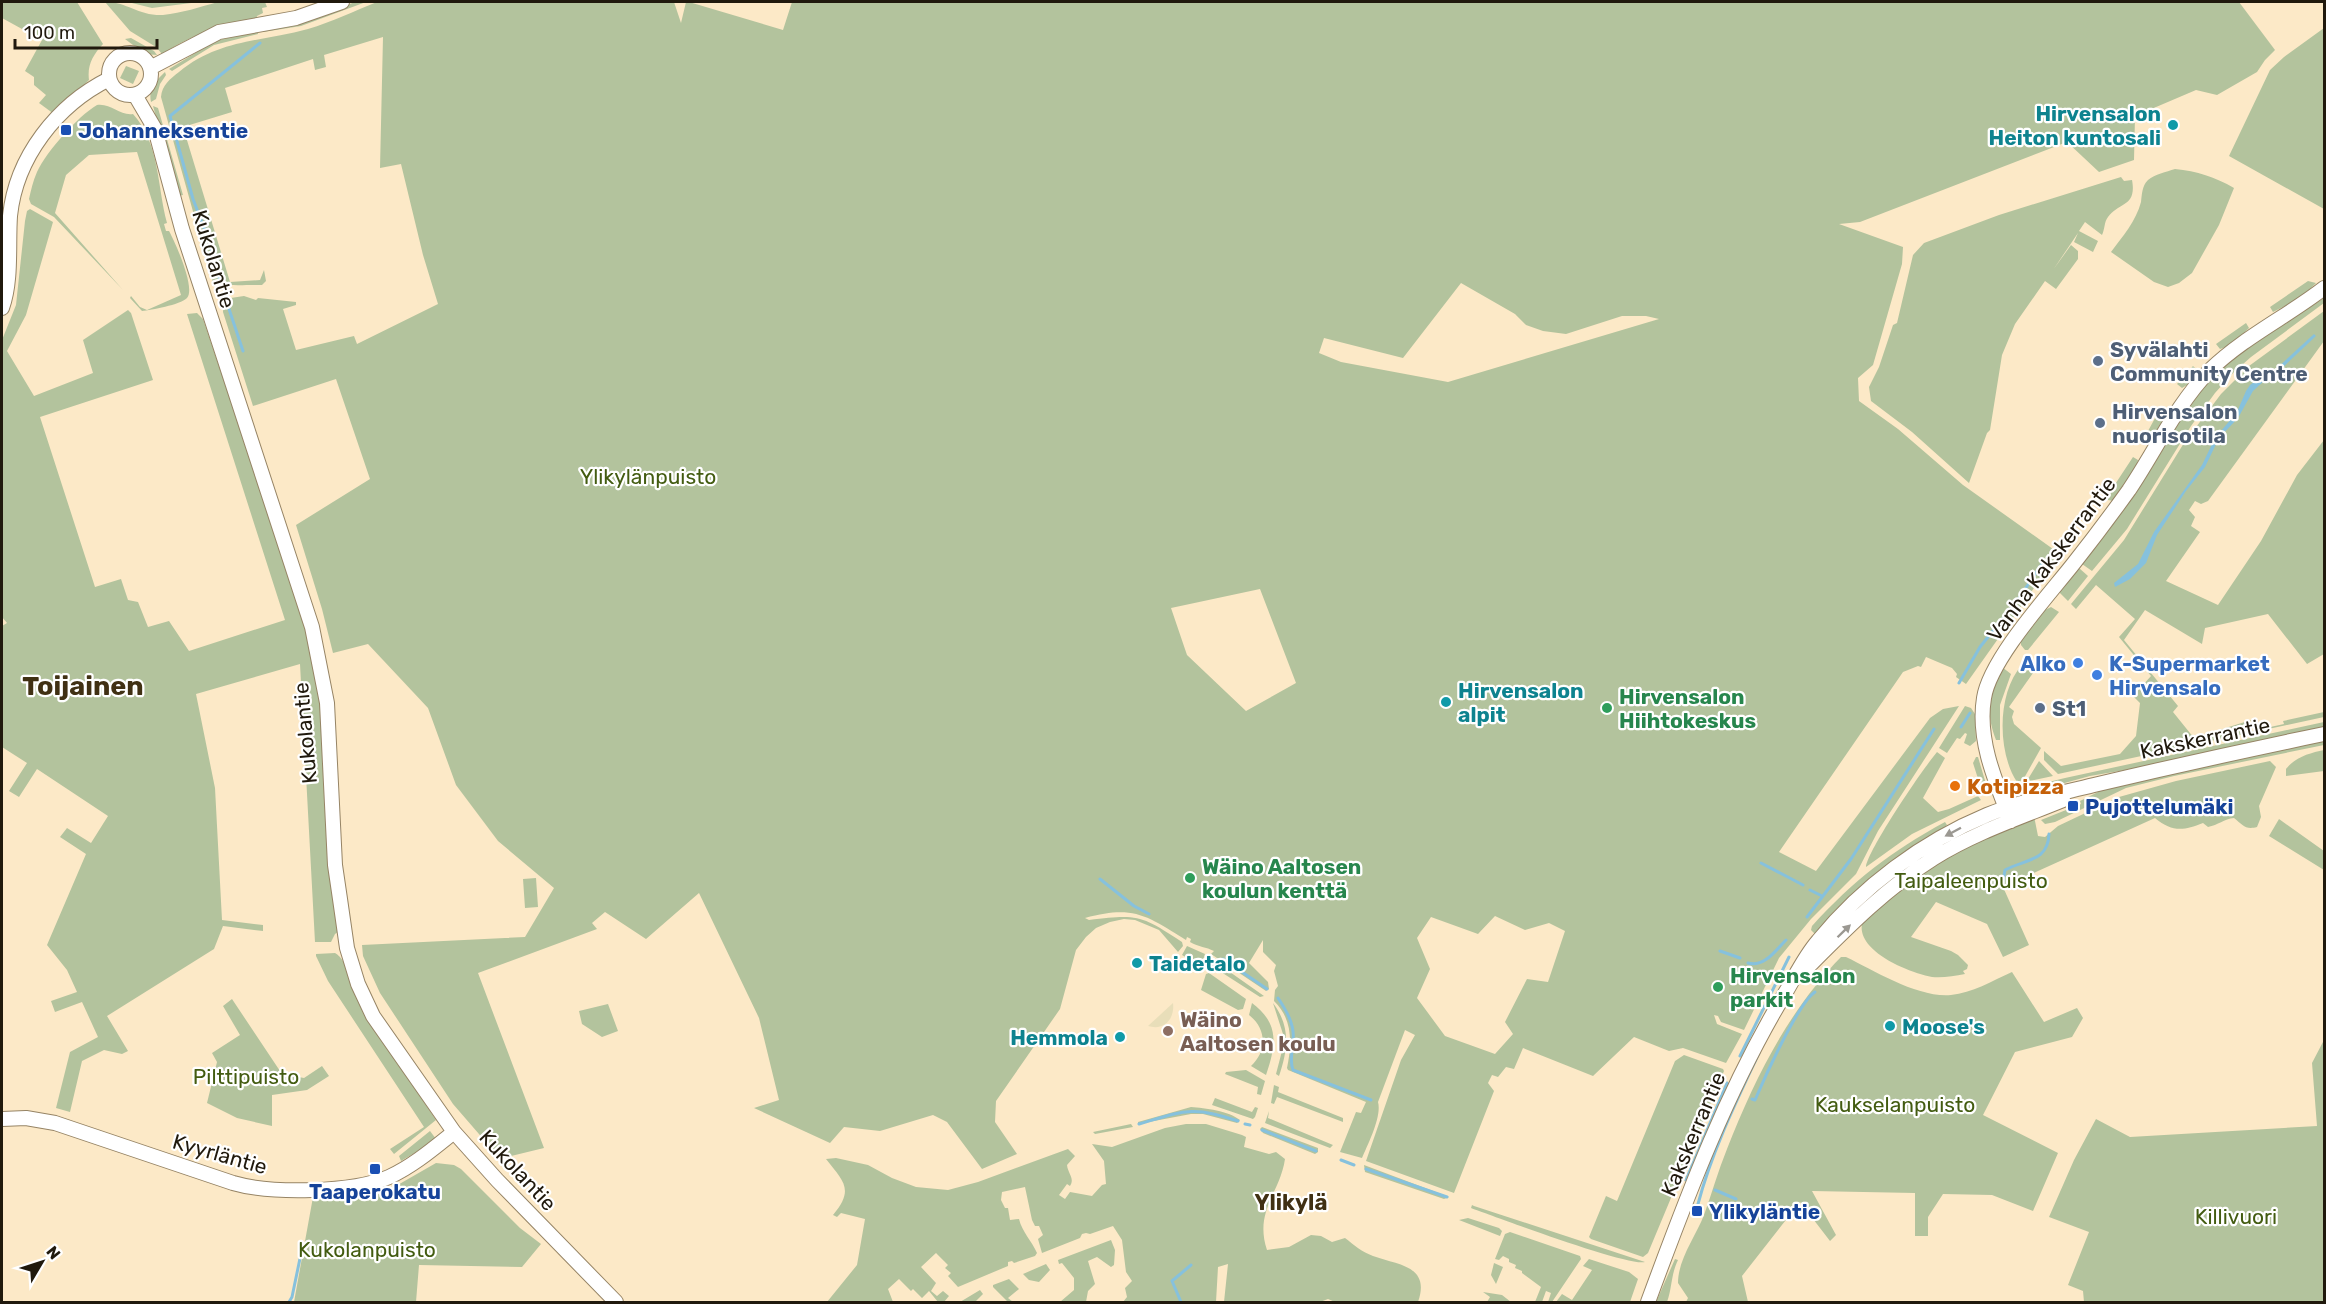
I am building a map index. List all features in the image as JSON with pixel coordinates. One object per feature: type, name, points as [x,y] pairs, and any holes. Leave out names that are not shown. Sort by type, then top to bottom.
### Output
[{"type":"street","points":[[150,68],[219,32],[297,18],[342,2]]},
{"type":"street","points":[[122,54],[139,55],[150,68],[149,82],[143,90],[135,94],[118,92],[109,79],[111,64],[122,54]]},
{"type":"street","points":[[2,308],[13,194],[24,165],[44,134],[66,109],[85,93],[109,79]]},
{"type":"street","name":"Kukolantie","points":[[135,94],[155,129],[185,239],[312,627],[327,704],[335,864],[344,933],[353,972],[373,1016],[454,1132],[497,1180],[616,1302]]},
{"type":"street","name":"Vanha Kakskerrantie","points":[[2009,815],[1986,748],[1982,715],[1987,687],[2000,662],[2127,492],[2182,404],[2202,378],[2239,346],[2325,288]]},
{"type":"street","name":"Kakskerrantie","points":[[1648,1302],[1709,1146],[1760,1035],[1802,961],[1818,940],[1872,886],[1949,833],[1989,814],[2009,815],[2056,793],[2325,734]]},
{"type":"street","name":"Kyyrläntie","points":[[2,1119],[26,1118],[55,1123],[233,1183],[273,1190],[347,1187],[379,1181],[407,1167],[454,1132]]},
{"type":"green space","points":[[223,1],[265,2],[267,7],[262,8],[263,13],[257,16],[256,21],[229,25],[207,32],[162,54],[156,47],[130,31],[105,2],[154,15],[184,11]]},
{"type":"green space","points":[[2,2],[77,2],[103,44],[92,60],[89,80],[54,114],[39,103],[46,95],[34,85],[34,77],[25,71],[42,40],[2,18]]},
{"type":"green space","points":[[128,2],[199,2],[152,8]]},
{"type":"green space","points":[[355,2],[366,2],[301,26],[263,32],[262,29],[318,16]]},
{"type":"green space","name":"Ylikylänpuisto","points":[[377,2],[674,2],[681,23],[686,2],[689,2],[783,30],[792,2],[2239,2],[2275,50],[2257,72],[2217,95],[2196,90],[2135,116],[2134,160],[2099,172],[2067,142],[1860,222],[1839,224],[1903,247],[1902,264],[1873,365],[1858,378],[1859,401],[1898,429],[1963,485],[2053,549],[2056,557],[1966,684],[1956,677],[1957,674],[1952,668],[1926,657],[1921,667],[1903,672],[1779,852],[1816,871],[1930,718],[1943,709],[1959,706],[1878,831],[1856,874],[1811,919],[1779,958],[1744,1030],[1721,1022],[1718,1016],[1714,1015],[1717,1024],[1742,1034],[1726,1063],[1683,1048],[1669,1051],[1634,1037],[1593,1076],[1523,1048],[1514,1069],[1506,1067],[1498,1077],[1492,1075],[1488,1083],[1494,1091],[1454,1193],[1366,1161],[1401,1060],[1415,1035],[1405,1030],[1378,1102],[1376,1122],[1362,1158],[1340,1152],[1356,1112],[1361,1113],[1366,1102],[1288,1070],[1290,1032],[1285,1016],[1274,1001],[1275,990],[1278,986],[1274,971],[1276,965],[1263,952],[1263,940],[1249,963],[1268,982],[1269,989],[1266,991],[1211,954],[1214,951],[1193,944],[1190,942],[1191,939],[1187,937],[1186,940],[1149,919],[1128,913],[1115,912],[1085,918],[1089,920],[1118,917],[1138,919],[1157,926],[1182,942],[1183,946],[1178,952],[1159,930],[1135,920],[1124,919],[1110,922],[1096,928],[1086,937],[1076,950],[1060,1009],[996,1101],[995,1122],[1017,1154],[982,1169],[947,1122],[933,1115],[880,1131],[844,1127],[830,1143],[754,1108],[779,1100],[759,1018],[699,893],[646,939],[605,912],[592,923],[597,929],[478,973],[544,1148],[503,1158],[498,1156],[453,1104],[380,993],[363,956],[362,945],[525,937],[554,888],[498,841],[456,785],[428,708],[368,644],[333,653],[296,525],[370,479],[336,379],[253,406],[223,312],[224,299],[244,296],[256,300],[258,298],[296,302],[296,305],[283,309],[296,350],[354,336],[357,344],[438,304],[423,255],[401,164],[380,168],[383,37],[324,55],[326,67],[315,70],[313,59],[225,88],[232,112],[183,127],[230,282],[260,280],[264,270],[266,281],[262,285],[213,283],[161,97],[165,86],[173,77],[209,53],[241,43],[308,29]],"holes":[[[1461,283],[1515,314],[1526,325],[1543,331],[1566,334],[1622,316],[1646,316],[1659,319],[1448,382],[1341,362],[1319,353],[1324,338],[1403,358]],[[1260,589],[1296,683],[1246,711],[1187,655],[1171,608]],[[1495,916],[1525,930],[1549,923],[1565,931],[1548,982],[1527,979],[1505,1022],[1513,1034],[1495,1054],[1445,1036],[1417,998],[1430,969],[1417,938],[1431,917],[1478,934]]]},
{"type":"green space","points":[[2324,28],[2324,209],[2229,156],[2270,70]]},
{"type":"green space","points":[[258,30],[258,34],[214,45],[172,71],[169,69],[215,41]]},
{"type":"green space","points":[[131,38],[157,55],[145,54],[125,39]]},
{"type":"green space","points":[[126,66],[139,71],[133,84],[120,78]]},
{"type":"green space","points":[[165,72],[166,75],[160,84],[156,99],[151,102],[152,89]]},
{"type":"green space","points":[[97,105],[133,114],[148,138],[153,152],[167,223],[164,224],[180,254],[187,275],[189,293],[183,301],[165,307],[142,311],[130,298],[131,296],[140,307],[147,310],[181,295],[137,152],[89,155],[66,175],[55,213],[123,290],[54,217],[31,204],[29,199],[31,189],[42,164],[72,126]]},
{"type":"green space","points":[[153,106],[158,108],[183,195],[178,196]]},
{"type":"green space","points":[[2175,169],[2206,175],[2234,188],[2219,225],[2192,273],[2179,283],[2168,287],[2154,282],[2111,252],[2136,216],[2146,182],[2154,176]]},
{"type":"green space","points":[[2121,177],[2124,181],[2132,180],[2133,189],[2130,200],[2108,217],[2102,235],[2085,222],[2079,231],[2098,241],[2093,252],[2074,242],[2078,233],[2053,270],[2071,245],[2078,251],[2078,259],[2056,289],[2045,281],[2015,324],[2002,355],[1990,430],[1969,483],[1912,432],[1871,401],[1869,387],[1879,367],[1893,325],[1897,323],[1913,255],[1924,243],[1999,215]]},
{"type":"green space","points":[[30,209],[53,222],[26,315],[7,351],[34,396],[93,373],[83,340],[128,310],[131,313],[153,380],[40,417],[95,587],[121,579],[128,600],[138,602],[148,627],[169,621],[189,651],[285,620],[187,314],[197,313],[203,319],[298,600],[318,682],[324,732],[338,932],[331,942],[315,942],[300,664],[196,694],[215,788],[222,920],[263,925],[263,931],[223,926],[214,949],[107,1016],[128,1051],[122,1054],[104,1050],[82,1061],[70,1112],[56,1108],[70,1052],[98,1037],[82,1002],[55,1012],[51,1001],[77,992],[67,970],[47,945],[86,854],[60,837],[67,828],[91,843],[108,816],[37,769],[19,797],[9,791],[27,763],[2,747],[2,626],[7,623],[2,617],[2,340],[16,305],[25,221],[27,211]]},
{"type":"green space","points":[[2308,281],[2316,283],[2301,298],[2273,312],[2270,307]]},
{"type":"green space","points":[[2324,298],[2324,303],[2234,372],[2191,426],[2127,529],[2092,571],[2082,564],[2117,518],[2180,417],[2205,384],[2226,362]]},
{"type":"green space","points":[[2324,311],[2324,341],[2208,501],[2201,504],[2195,501],[2189,510],[2195,517],[2191,526],[2200,532],[2166,581],[2218,605],[2261,541],[2297,475],[2324,440],[2324,654],[2307,664],[2268,614],[2205,628],[2202,644],[2145,610],[2124,640],[2178,706],[2173,712],[2194,738],[2251,720],[2220,739],[2058,774],[2044,760],[2044,751],[2061,766],[2120,754],[2136,736],[2140,703],[2133,696],[2151,676],[2119,637],[2135,619],[2096,585],[2076,609],[2071,604],[2124,540],[2184,443],[2221,394],[2249,366]]},
{"type":"green space","points":[[2246,323],[2249,328],[2232,345],[2220,349],[2216,344]]},
{"type":"green space","points":[[2193,366],[2197,370],[2195,380],[2182,388],[2177,384]]},
{"type":"green space","points":[[2160,409],[2165,413],[2162,426],[2154,433],[2148,431]]},
{"type":"green space","points":[[2133,457],[2138,460],[2136,471],[2114,501],[2108,500],[2106,498]]},
{"type":"green space","points":[[2079,568],[2088,576],[2068,601],[2059,592]]},
{"type":"green space","points":[[2051,607],[2059,612],[2028,650],[2025,650],[2021,641],[2045,610]]},
{"type":"green space","points":[[2022,665],[2033,673],[2009,707],[2014,711],[2012,717],[2014,724],[2041,748],[2023,780],[2017,782],[2006,755],[2003,722],[2008,690]]},
{"type":"green space","points":[[2002,667],[2011,674],[2000,705],[2000,740],[1996,740],[1990,720],[1990,703],[1991,694]]},
{"type":"green space","points":[[1965,706],[1971,708],[1975,714],[1976,741],[1970,746],[1964,743],[1967,734],[1965,733],[1960,739],[1957,738],[1947,753],[1939,748]]},
{"type":"green space","points":[[2324,712],[2324,717],[2231,737],[2230,735],[2241,730],[2243,733]]},
{"type":"green space","points":[[2324,722],[2324,728],[2143,767],[2090,776],[2032,792],[2032,786],[2065,778]]},
{"type":"green space","points":[[2324,739],[2324,745],[2126,788],[2055,822],[2045,824],[2041,820],[2081,804],[2080,801],[2106,788]]},
{"type":"green space","points":[[2324,750],[2324,771],[2286,776],[2286,769],[2294,761]]},
{"type":"green space","points":[[1937,752],[1945,758],[1923,798],[1938,812],[1978,796],[1981,800],[1912,834],[1866,867],[1885,828]]},
{"type":"green space","points":[[1978,757],[1989,794],[1986,796],[1973,763]]},
{"type":"green space","points":[[2039,761],[2053,776],[2030,781],[2028,779]]},
{"type":"green space","name":"Taipaleenpuisto","points":[[2270,761],[2276,767],[2259,806],[2261,817],[2257,827],[2247,827],[2234,818],[2208,827],[2203,823],[2178,829],[2167,826],[2155,818],[2003,887],[2029,945],[2003,957],[1987,924],[1936,902],[1911,937],[1958,955],[1968,965],[1963,971],[1965,974],[1932,977],[1910,971],[1885,958],[1866,941],[1862,931],[1863,920],[1931,864],[2034,816],[2038,836],[2045,837],[2058,826],[2119,797],[2176,781]]},
{"type":"green space","points":[[2279,819],[2324,851],[2324,870],[2269,836]]},
{"type":"green space","points":[[1945,822],[1947,825],[1816,935],[1811,930],[1812,926],[1843,895],[1874,868],[1907,844]]},
{"type":"green space","points":[[536,878],[538,907],[525,908],[523,879]]},
{"type":"green space","points":[[1187,946],[1205,954],[1203,960],[1189,959],[1182,955]]},
{"type":"green space","points":[[335,953],[343,961],[356,993],[376,1030],[436,1120],[394,1154],[390,1149],[424,1127],[328,981],[316,956],[316,954]]},
{"type":"green space","name":"Kaukselanpuisto","points":[[1841,957],[1846,957],[1911,988],[1938,995],[1967,992],[2012,972],[2044,1022],[2077,1008],[2083,1018],[2072,1037],[2015,1052],[1983,1115],[2058,1153],[2033,1211],[1992,1195],[1943,1194],[1928,1217],[1928,1236],[1915,1236],[1915,1193],[1812,1191],[1836,1235],[1830,1241],[1800,1202],[1742,1276],[1748,1302],[1686,1302],[1688,1298],[1678,1283],[1681,1265],[1704,1215],[1737,1123],[1774,1047],[1789,1023],[1822,978]]},
{"type":"green space","points":[[1208,958],[1264,996],[1260,997],[1207,963]]},
{"type":"green space","points":[[1209,973],[1246,999],[1243,1009],[1238,1010],[1201,990],[1206,974]]},
{"type":"green space","name":"Pilttipuisto","points":[[232,999],[282,1074],[304,1078],[322,1066],[329,1076],[307,1090],[272,1095],[272,1126],[237,1118],[207,1103],[217,1062],[212,1053],[240,1035],[223,1006]]},
{"type":"green space","points":[[1252,1003],[1267,1019],[1273,1036],[1272,1054],[1266,1075],[1251,1066],[1260,1054],[1263,1040],[1259,1027],[1249,1015]]},
{"type":"green space","points":[[1273,1003],[1283,1021],[1286,1038],[1279,1076],[1276,1074],[1282,1051],[1283,1034]]},
{"type":"green space","points":[[608,1004],[618,1031],[602,1037],[582,1024],[579,1011]]},
{"type":"green space","name":"Killivuori","points":[[2324,1040],[2324,1302],[2084,1302],[2083,1291],[2068,1285],[2089,1232],[2049,1217],[2074,1160],[2096,1119],[2130,1137],[2317,1126],[2312,1063]]},
{"type":"green space","points":[[1684,1055],[1724,1071],[1648,1253],[1643,1257],[1591,1239],[1589,1237],[1606,1196],[1617,1201],[1675,1061]]},
{"type":"green space","points":[[1246,1070],[1265,1081],[1261,1095],[1257,1094],[1258,1087],[1225,1074]]},
{"type":"green space","points":[[1274,1085],[1279,1087],[1278,1092],[1343,1118],[1343,1122],[1277,1097],[1274,1104],[1271,1103]]},
{"type":"green space","points":[[1215,1098],[1252,1112],[1255,1107],[1258,1108],[1255,1117],[1253,1119],[1212,1105]]},
{"type":"green space","points":[[1191,1107],[1223,1112],[1240,1120],[1237,1123],[1203,1114],[1191,1114],[1138,1124],[1138,1122]]},
{"type":"green space","points":[[1269,1111],[1268,1118],[1333,1145],[1330,1148],[1265,1123]]},
{"type":"green space","points":[[1131,1124],[1133,1127],[1095,1134],[1093,1132]]},
{"type":"green space","points":[[1186,1124],[1206,1124],[1242,1135],[1246,1137],[1244,1147],[1269,1154],[1276,1152],[1285,1159],[1266,1213],[1264,1236],[1267,1250],[1289,1247],[1311,1235],[1321,1236],[1332,1242],[1345,1238],[1365,1252],[1409,1268],[1416,1274],[1420,1280],[1421,1290],[1418,1302],[1335,1302],[1328,1299],[1320,1302],[1224,1302],[1228,1264],[1218,1267],[1216,1302],[1123,1302],[1127,1297],[1125,1288],[1132,1281],[1126,1272],[1122,1240],[1113,1226],[1090,1234],[1082,1234],[1080,1238],[1042,1253],[1038,1239],[1043,1235],[1039,1226],[1035,1226],[1032,1220],[1025,1187],[1002,1192],[1001,1200],[1005,1208],[1008,1208],[1010,1220],[1019,1219],[1037,1253],[1035,1256],[1014,1263],[1008,1262],[1008,1266],[958,1287],[948,1276],[951,1273],[945,1268],[948,1265],[936,1253],[921,1267],[936,1283],[931,1291],[937,1296],[943,1291],[949,1296],[944,1302],[938,1302],[929,1291],[922,1298],[899,1279],[888,1289],[893,1302],[827,1302],[857,1265],[865,1219],[841,1213],[837,1217],[833,1215],[840,1206],[845,1192],[841,1180],[826,1159],[836,1158],[868,1165],[892,1178],[916,1187],[948,1190],[978,1182],[1068,1149],[1075,1156],[1067,1165],[1072,1178],[1070,1186],[1067,1184],[1059,1195],[1065,1199],[1070,1192],[1092,1196],[1102,1185],[1106,1184],[1104,1161],[1092,1144],[1112,1147],[1165,1128]]},
{"type":"green space","points":[[1262,1127],[1318,1148],[1318,1152],[1315,1154],[1263,1133],[1260,1129]]},
{"type":"green space","points":[[430,1131],[436,1139],[401,1161],[399,1156]]},
{"type":"green space","name":"Kukolanpuisto","points":[[436,1163],[454,1165],[461,1169],[520,1228],[541,1244],[522,1267],[419,1265],[416,1302],[294,1302],[313,1197],[382,1194]]},
{"type":"green space","points":[[1364,1165],[1449,1197],[1444,1199],[1365,1172]]},
{"type":"green space","points":[[1472,1205],[1645,1262],[1615,1257],[1561,1240],[1471,1208]]},
{"type":"green space","points":[[1468,1218],[1499,1228],[1502,1231],[1500,1236],[1459,1220]]},
{"type":"green space","points":[[1510,1232],[1580,1256],[1581,1259],[1552,1302],[1548,1302],[1551,1293],[1546,1291],[1542,1302],[1535,1302],[1541,1287],[1515,1268],[1516,1265],[1509,1262],[1509,1259],[1503,1256],[1499,1260],[1495,1259],[1505,1234]]},
{"type":"green space","points":[[1111,1240],[1115,1250],[1114,1265],[1111,1267],[1097,1257],[1088,1261],[1095,1284],[1088,1291],[1086,1302],[1060,1302],[1074,1290],[1074,1278],[1062,1263],[1059,1264],[1058,1260]]},
{"type":"green space","points":[[1589,1259],[1629,1272],[1638,1279],[1630,1302],[1556,1302],[1562,1294],[1572,1300],[1592,1270],[1583,1266]]},
{"type":"green space","points":[[1675,1259],[1678,1260],[1667,1302],[1656,1302]]},
{"type":"green space","points":[[1494,1263],[1503,1267],[1496,1284],[1491,1275]]},
{"type":"green space","points":[[1046,1264],[1050,1270],[1039,1282],[1029,1280],[1023,1274]]},
{"type":"green space","points":[[1009,1279],[1019,1289],[1008,1298],[1013,1302],[1008,1302],[993,1287]]},
{"type":"green space","points":[[980,1290],[983,1294],[975,1302],[960,1302]]},
{"type":"green space","points":[[1483,1292],[1502,1295],[1511,1302],[1487,1302],[1490,1297]]},
{"type":"sand","points":[[1173,1003],[1172,1014],[1167,1022],[1159,1027],[1148,1026]]},
{"type":"water","points":[[2314,334],[2316,336],[2280,370],[2275,371],[2253,391],[2238,418],[2219,438],[2205,467],[2157,535],[2146,563],[2130,579],[2115,587],[2114,583],[2138,564],[2154,532],[2202,465],[2215,438],[2237,412],[2250,385],[2272,369],[2276,369]]},
{"type":"waterway","points":[[220,281],[209,241],[193,199],[170,116],[260,43]]},
{"type":"waterway","points":[[228,306],[243,351]]},
{"type":"waterway","points":[[1959,683],[1980,647],[2017,601],[2044,561]]},
{"type":"waterway","points":[[1961,727],[1970,713]]},
{"type":"waterway","points":[[1807,917],[1851,859],[1934,729]]},
{"type":"waterway","points":[[2002,886],[2005,870],[2040,855],[2045,850],[2049,834]]},
{"type":"waterway","points":[[1761,863],[1803,885]]},
{"type":"waterway","points":[[1100,879],[1134,906],[1149,914]]},
{"type":"waterway","points":[[1810,890],[1822,896]]},
{"type":"waterway","points":[[1748,963],[1764,961],[1786,940]]},
{"type":"waterway","points":[[1720,951],[1740,958]]},
{"type":"waterway","points":[[1740,1056],[1789,957]]},
{"type":"waterway","points":[[1223,959],[1267,989]]},
{"type":"waterway","points":[[1752,1099],[1755,1100],[1791,1025],[1815,992]]},
{"type":"waterway","points":[[1278,998],[1293,1029],[1291,1059],[1293,1070],[1371,1100]]},
{"type":"waterway","points":[[1698,1204],[1717,1146],[1759,1053]]},
{"type":"waterway","points":[[1686,1180],[1727,1083]]},
{"type":"waterway","points":[[1139,1124],[1178,1113],[1199,1111],[1238,1121]]},
{"type":"waterway","points":[[1245,1124],[1250,1125]]},
{"type":"waterway","points":[[1262,1130],[1316,1151]]},
{"type":"waterway","points":[[1341,1160],[1354,1165]]},
{"type":"waterway","points":[[1366,1169],[1447,1197]]},
{"type":"waterway","points":[[1715,1190],[1736,1199]]},
{"type":"waterway","points":[[289,1302],[303,1244]]},
{"type":"waterway","points":[[1181,1302],[1172,1281],[1191,1265]]},
{"type":"place","name":"Hirvensalon Heiton kuntosali","points":[[2173,125]]},
{"type":"place","name":"Johanneksentie","points":[[66,130]]},
{"type":"place","name":"Syvälahti Community Centre","points":[[2098,361]]},
{"type":"place","name":"Hirvensalon nuorisotila","points":[[2100,423]]},
{"type":"place","name":"Alko","points":[[2078,663]]},
{"type":"place","name":"K-Supermarket Hirvensalo","points":[[2097,675]]},
{"type":"place","name":"Hirvensalon alpit","points":[[1446,702]]},
{"type":"place","name":"Hirvensalon Hiihtokeskus","points":[[1607,708]]},
{"type":"place","name":"St1","points":[[2040,708]]},
{"type":"place","name":"Kotipizza","points":[[1955,786]]},
{"type":"place","name":"Pujottelumäki","points":[[2073,806]]},
{"type":"place","name":"Wäino Aaltosen koulun kenttä","points":[[1190,878]]},
{"type":"place","name":"Taidetalo","points":[[1137,963]]},
{"type":"place","name":"Hirvensalon parkit","points":[[1718,987]]},
{"type":"place","name":"Moose's","points":[[1890,1026]]},
{"type":"place","name":"Wäino Aaltosen koulu","points":[[1168,1031]]},
{"type":"place","name":"Hemmola","points":[[1120,1037]]},
{"type":"place","name":"Taaperokatu","points":[[375,1169]]},
{"type":"place","name":"Ylikyläntie","points":[[1697,1211]]},
{"type":"district","name":"Toijainen","points":[[83,686]]},
{"type":"district","name":"Ylikylä","points":[[1291,1202]]}]
